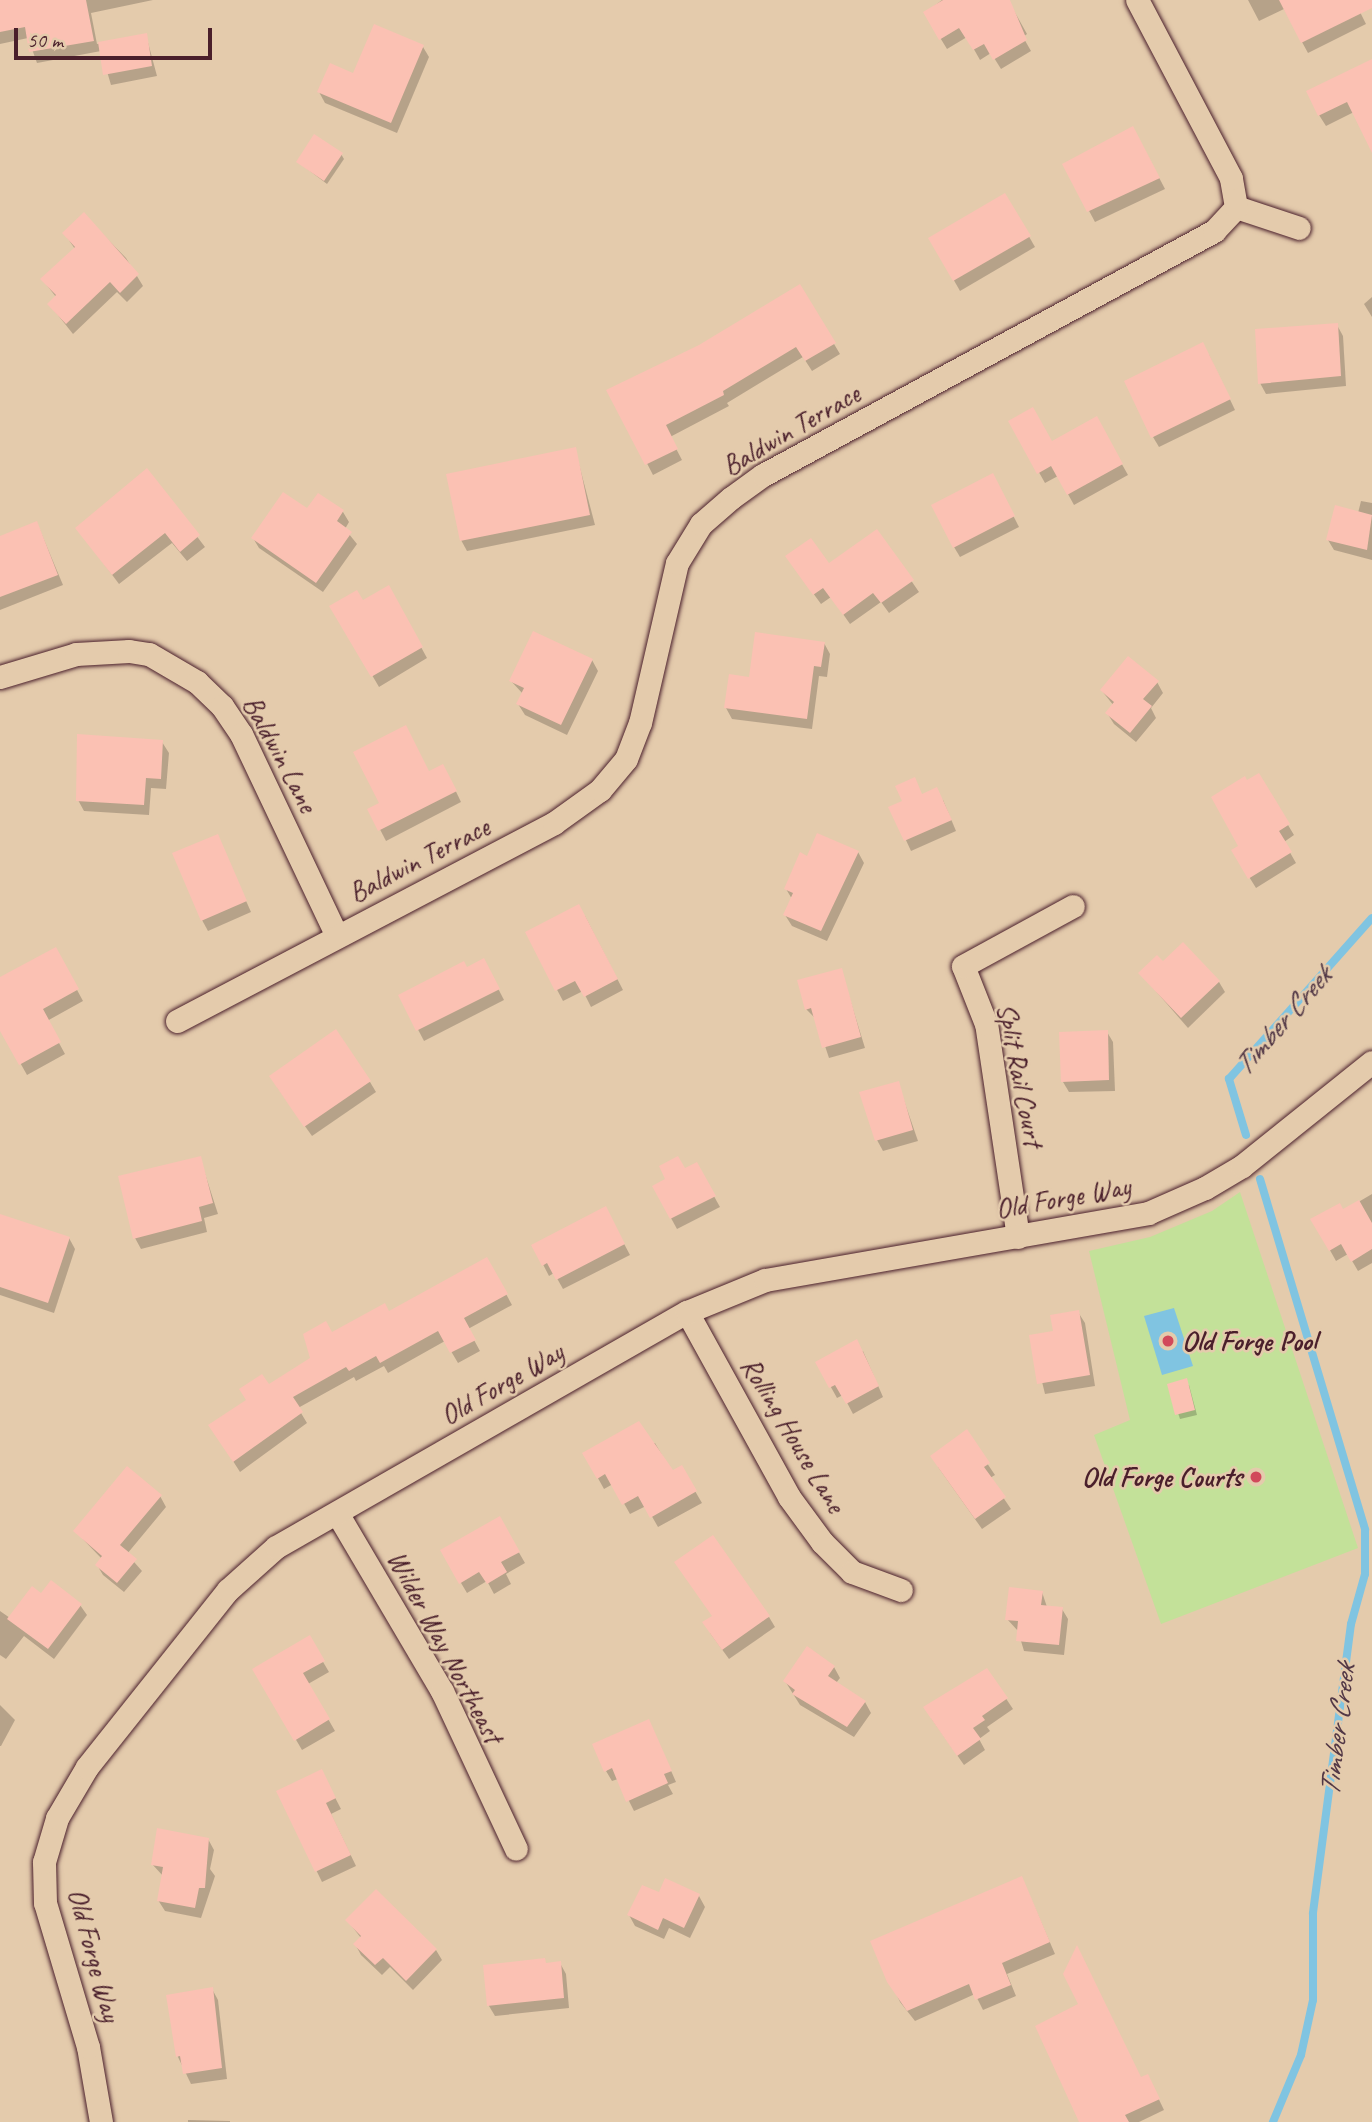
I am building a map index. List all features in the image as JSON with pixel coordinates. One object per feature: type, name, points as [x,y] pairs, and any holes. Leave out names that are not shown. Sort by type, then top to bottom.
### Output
[{"type":"street","points":[[1137,0],[1231,178],[1236,207],[1299,228]]},
{"type":"street","name":"Baldwin Terrace","points":[[177,1021],[554,823],[600,790],[626,759],[640,723],[677,563],[701,524],[731,498],[763,475],[1214,231],[1236,207]]},
{"type":"street","name":"Baldwin Lane","points":[[0,677],[76,654],[130,651],[149,654],[197,682],[222,706],[241,734],[337,936]]},
{"type":"street","name":"Split Rail Court","points":[[1018,1237],[986,1024],[963,966],[1073,906]]},
{"type":"street","name":"Old Forge Way","points":[[101,2122],[89,2048],[46,1903],[44,1862],[57,1818],[87,1767],[228,1590],[276,1547],[687,1312],[765,1280],[1148,1213],[1205,1188],[1242,1166],[1372,1062]]},
{"type":"street","name":"Rolling House Lane","points":[[687,1312],[789,1497],[822,1542],[852,1572],[901,1590]]},
{"type":"street","name":"Wilder Way Northeast","points":[[337,1513],[442,1691],[516,1849]]},
{"type":"green space","points":[[1240,1192],[1358,1548],[1161,1624],[1094,1435],[1130,1420],[1089,1251],[1150,1237],[1212,1211]]},
{"type":"water","name":"Old Forge Pool","points":[[1174,1308],[1193,1366],[1162,1375],[1144,1316]]},
{"type":"building","points":[[0,0],[86,0],[94,41],[29,52],[25,27],[0,32]]},
{"type":"building","points":[[943,0],[1010,0],[1027,40],[993,60],[984,44],[973,50],[959,28],[939,40],[923,12]]},
{"type":"building","points":[[1279,0],[1372,0],[1372,8],[1301,43]]},
{"type":"building","points":[[374,24],[424,45],[391,123],[317,92],[330,63],[353,73]]},
{"type":"building","points":[[147,33],[152,66],[103,75],[98,42]]},
{"type":"building","points":[[1372,59],[1372,153],[1347,102],[1318,116],[1306,91]]},
{"type":"building","points":[[1133,126],[1160,178],[1087,212],[1062,164]]},
{"type":"building","points":[[314,134],[343,153],[324,181],[296,162]]},
{"type":"building","points":[[1005,193],[1031,236],[953,281],[928,238]]},
{"type":"building","points":[[84,212],[139,274],[120,293],[110,282],[66,324],[47,304],[56,295],[40,279],[75,247],[62,233]]},
{"type":"building","points":[[800,284],[836,343],[805,361],[796,347],[723,391],[724,395],[666,425],[678,449],[645,465],[606,390],[699,345]]},
{"type":"building","points":[[1338,323],[1341,376],[1258,384],[1255,329]]},
{"type":"building","points":[[1203,342],[1231,399],[1151,438],[1124,381]]},
{"type":"building","points":[[1033,407],[1052,441],[1097,416],[1123,464],[1067,495],[1051,466],[1037,474],[1008,421]]},
{"type":"building","points":[[576,447],[590,515],[460,541],[446,474]]},
{"type":"building","points":[[147,468],[200,535],[180,552],[165,533],[112,575],[75,528]]},
{"type":"building","points":[[993,473],[1015,516],[953,548],[931,505]]},
{"type":"building","points":[[283,492],[307,508],[318,493],[344,510],[337,521],[352,532],[316,583],[251,538]]},
{"type":"building","points":[[1335,505],[1372,515],[1367,550],[1326,540]]},
{"type":"building","points":[[37,521],[58,575],[0,597],[0,536]]},
{"type":"building","points":[[877,529],[914,580],[881,603],[873,593],[843,615],[823,588],[813,595],[785,556],[811,538],[829,563]]},
{"type":"building","points":[[389,585],[423,647],[371,677],[329,606],[357,590],[363,600]]},
{"type":"building","points":[[533,631],[593,659],[561,725],[516,704],[524,688],[509,681]]},
{"type":"building","points":[[755,632],[825,642],[821,667],[814,666],[807,719],[724,708],[729,674],[749,677]]},
{"type":"building","points":[[1128,656],[1159,681],[1143,699],[1152,706],[1130,733],[1105,713],[1114,702],[1100,690]]},
{"type":"building","points":[[406,725],[429,771],[443,764],[457,791],[378,831],[367,809],[379,803],[353,752]]},
{"type":"building","points":[[77,734],[163,740],[161,779],[146,778],[144,805],[76,801]]},
{"type":"building","points":[[1259,773],[1290,824],[1279,831],[1292,852],[1248,879],[1231,850],[1238,846],[1211,797],[1245,776],[1247,780]]},
{"type":"building","points":[[915,777],[922,794],[937,787],[952,820],[904,841],[888,807],[902,801],[895,786]]},
{"type":"building","points":[[817,833],[859,851],[821,931],[783,915],[793,893],[784,889],[800,852],[807,856]]},
{"type":"building","points":[[218,834],[247,901],[201,921],[172,853]]},
{"type":"building","points":[[579,904],[618,979],[584,997],[575,981],[555,991],[525,932]]},
{"type":"building","points":[[1183,942],[1220,981],[1181,1018],[1138,973],[1157,955],[1163,961]]},
{"type":"building","points":[[56,947],[79,989],[43,1009],[61,1042],[19,1065],[0,1031],[0,977]]},
{"type":"building","points":[[484,958],[500,989],[416,1031],[398,995],[464,961],[467,967]]},
{"type":"building","points":[[842,968],[861,1037],[822,1048],[811,1008],[805,1010],[797,980]]},
{"type":"building","points":[[336,1029],[371,1081],[304,1127],[269,1076]]},
{"type":"building","points":[[1108,1030],[1109,1080],[1061,1082],[1059,1032]]},
{"type":"building","points":[[899,1081],[913,1130],[875,1141],[859,1092]]},
{"type":"building","points":[[201,1156],[213,1203],[199,1207],[202,1221],[133,1239],[118,1176]]},
{"type":"building","points":[[678,1156],[685,1168],[697,1162],[716,1196],[670,1219],[652,1186],[665,1179],[659,1166]]},
{"type":"building","points":[[1359,1200],[1372,1223],[1372,1249],[1351,1262],[1341,1244],[1329,1251],[1310,1219],[1340,1203],[1343,1209]]},
{"type":"building","points":[[606,1206],[625,1244],[556,1280],[547,1263],[542,1266],[531,1245]]},
{"type":"building","points":[[0,1214],[70,1237],[48,1303],[0,1287]]},
{"type":"building","points":[[487,1257],[508,1294],[464,1318],[476,1340],[450,1353],[438,1331],[380,1363],[376,1356],[349,1371],[346,1367],[293,1397],[303,1412],[233,1462],[208,1425],[246,1400],[239,1389],[262,1374],[269,1384],[310,1358],[303,1334],[326,1321],[332,1332],[385,1303],[389,1311]]},
{"type":"building","points":[[1079,1310],[1090,1375],[1037,1384],[1029,1335],[1053,1331],[1050,1315]]},
{"type":"building","points":[[857,1339],[879,1386],[846,1404],[835,1385],[829,1388],[815,1362]]},
{"type":"building","points":[[1187,1378],[1195,1410],[1175,1415],[1167,1384]]},
{"type":"building","points":[[639,1421],[673,1470],[682,1465],[697,1491],[650,1518],[638,1496],[622,1505],[605,1474],[597,1479],[582,1453]]},
{"type":"building","points":[[967,1429],[990,1463],[984,1467],[1006,1497],[975,1519],[930,1456]]},
{"type":"building","points":[[127,1466],[162,1495],[120,1545],[137,1559],[117,1583],[95,1565],[102,1556],[73,1531]]},
{"type":"building","points":[[500,1516],[520,1552],[501,1562],[507,1572],[487,1584],[479,1572],[459,1584],[440,1550]]},
{"type":"building","points":[[713,1535],[770,1616],[722,1650],[702,1622],[712,1616],[674,1562]]},
{"type":"building","points":[[51,1580],[82,1604],[48,1649],[7,1619],[32,1586],[41,1593]]},
{"type":"building","points":[[1009,1587],[1043,1591],[1041,1605],[1063,1607],[1059,1645],[1016,1641],[1018,1621],[1005,1620]]},
{"type":"building","points":[[310,1635],[325,1661],[303,1673],[330,1719],[294,1741],[252,1669]]},
{"type":"building","points":[[807,1646],[835,1666],[828,1676],[866,1701],[847,1727],[792,1694],[795,1690],[783,1681]]},
{"type":"building","points":[[987,1668],[1008,1698],[982,1716],[985,1720],[973,1728],[981,1739],[957,1756],[923,1707]]},
{"type":"building","points":[[649,1719],[672,1771],[664,1774],[668,1783],[626,1802],[612,1768],[604,1772],[592,1744]]},
{"type":"building","points":[[322,1769],[336,1798],[326,1803],[351,1855],[315,1872],[276,1791]]},
{"type":"building","points":[[157,1828],[209,1838],[205,1888],[199,1888],[195,1908],[157,1901],[163,1867],[151,1865]]},
{"type":"building","points":[[1022,1876],[1050,1942],[1002,1963],[1011,1985],[975,2000],[969,1984],[907,2011],[887,1982],[870,1941]]},
{"type":"building","points":[[665,1878],[700,1894],[684,1928],[663,1918],[658,1930],[627,1915],[642,1885],[659,1892]]},
{"type":"building","points":[[376,1889],[437,1949],[406,1981],[383,1958],[375,1965],[353,1944],[361,1936],[345,1920]]},
{"type":"building","points":[[1077,1945],[1141,2077],[1148,2074],[1160,2099],[1125,2115],[1129,2122],[1079,2122],[1035,2026],[1078,2004],[1063,1974]]},
{"type":"building","points":[[545,1958],[546,1963],[561,1961],[564,1998],[487,2006],[483,1965]]},
{"type":"building","points":[[213,1987],[222,2068],[183,2074],[180,2056],[176,2057],[166,1995]]},
{"type":"waterway","name":"Timber Creek","points":[[1246,1135],[1229,1079],[1372,918]]},
{"type":"waterway","name":"Timber Creek","points":[[1260,1179],[1365,1530],[1365,1574],[1351,1624],[1313,1914],[1313,2000],[1301,2055],[1273,2122]]},
{"type":"place","name":"Old Forge Pool","points":[[1168,1341]]},
{"type":"place","name":"Old Forge Courts","points":[[1256,1477]]}]
